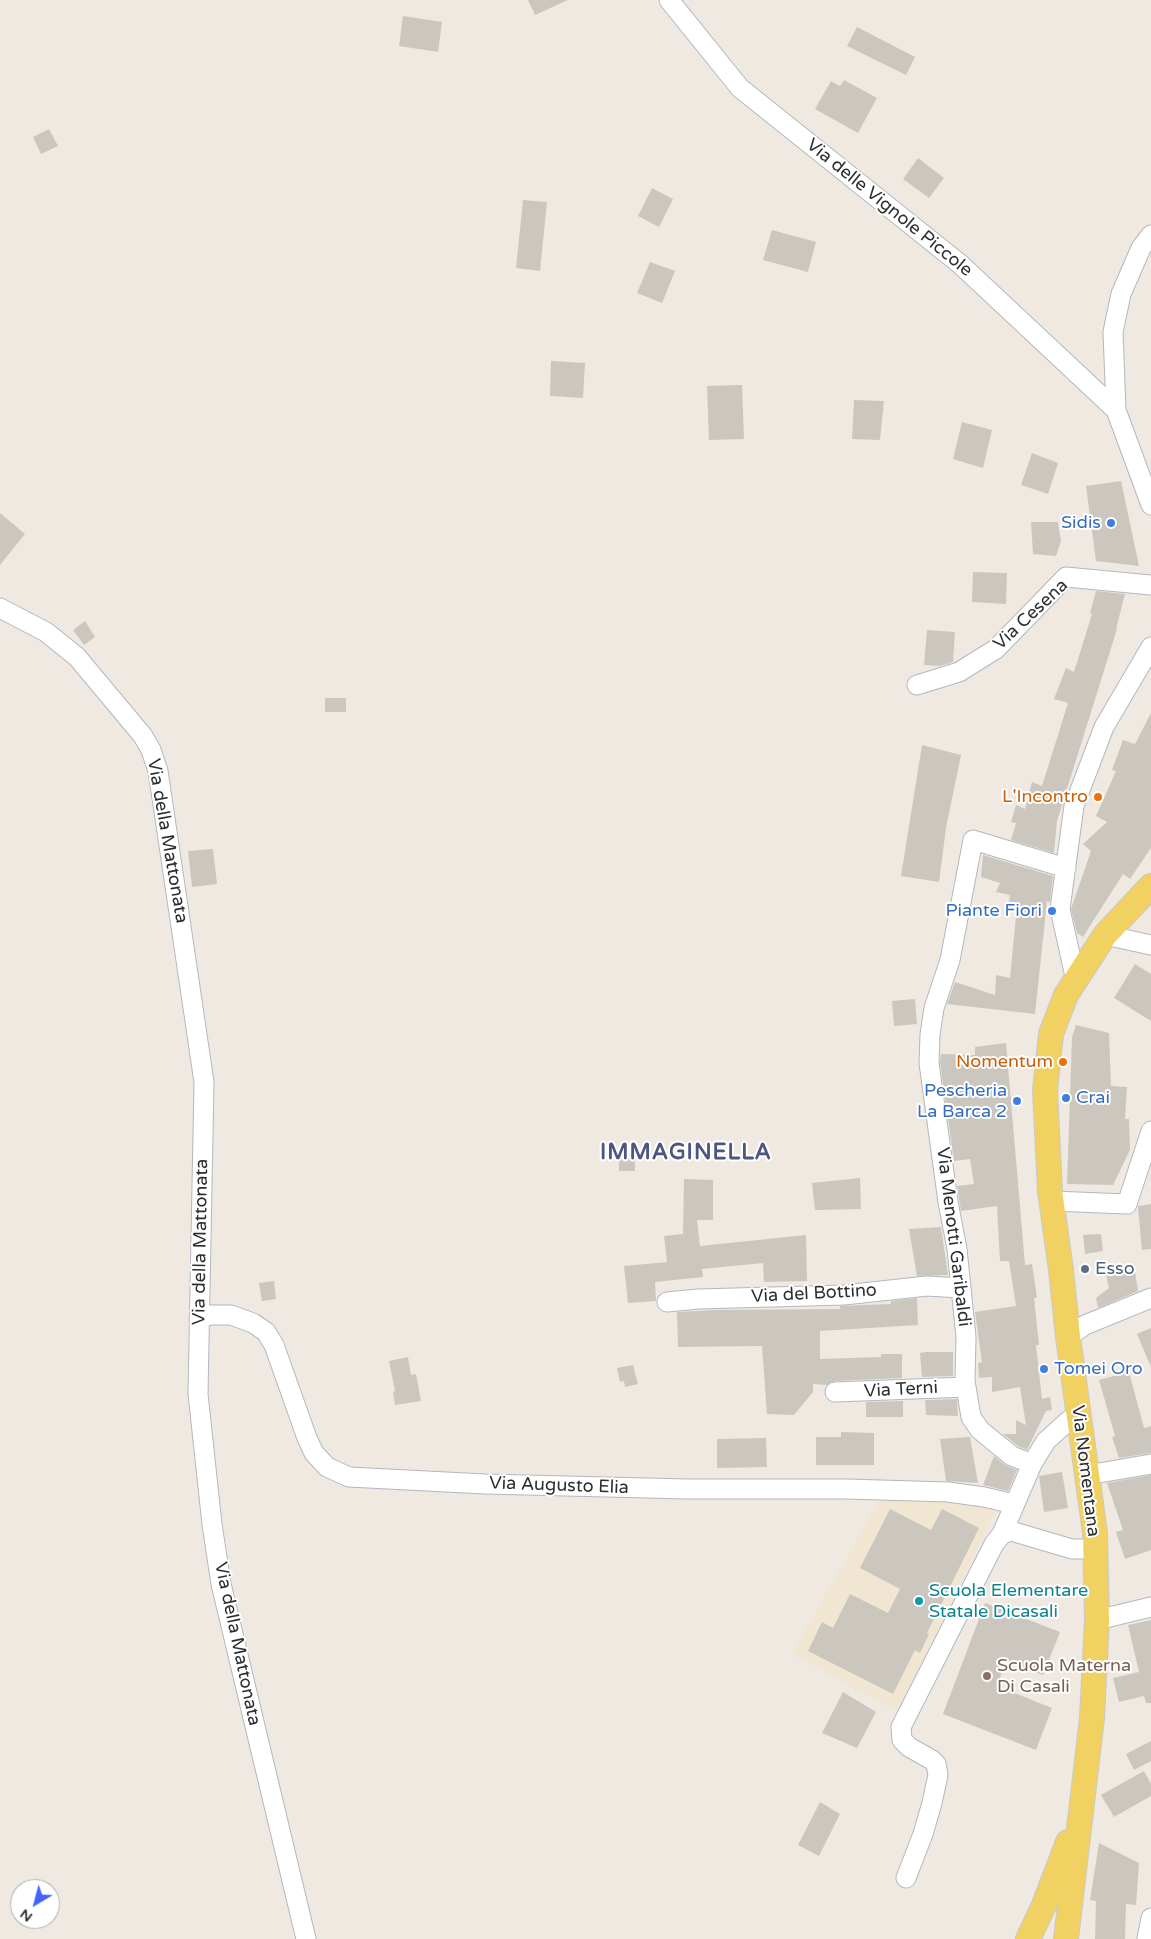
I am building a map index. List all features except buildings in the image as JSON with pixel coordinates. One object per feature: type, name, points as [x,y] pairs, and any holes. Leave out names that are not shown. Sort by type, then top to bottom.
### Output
[{"type":"main road","name":"Via Nomentana","points":[[1066,1939],[1092,1718],[1097,1620],[1095,1533],[1078,1414],[1052,1202],[1045,1090],[1051,1034],[1066,995],[1104,935],[1151,886]]},
{"type":"main road","points":[[1028,1939],[1052,1886],[1082,1803]]},
{"type":"street","name":"Via delle Vignole Piccole","points":[[669,0],[740,88],[960,264],[1116,410]]},
{"type":"street","points":[[1151,235],[1141,248],[1121,294],[1113,332],[1116,410],[1151,505]]},
{"type":"street","name":"Via Cesena","points":[[917,685],[959,672],[996,649],[1066,577],[1151,585]]},
{"type":"street","name":"Via della Mattonata","points":[[0,608],[46,632],[77,657],[148,743],[156,764],[204,1082],[198,1394],[221,1584],[306,1939]]},
{"type":"street","points":[[1076,981],[1060,909],[1074,806],[1104,727],[1151,647]]},
{"type":"street","name":"Via Menotti Garibaldi","points":[[1032,1464],[1012,1456],[980,1430],[971,1417],[966,1387],[966,1337],[957,1249],[948,1202],[929,1063],[930,1035],[934,1008],[950,960],[973,840],[1066,868]]},
{"type":"street","points":[[1104,935],[1151,945]]},
{"type":"street","points":[[1052,1202],[1127,1204],[1151,1131]]},
{"type":"street","name":"Via del Bottino","points":[[667,1302],[698,1299],[844,1295],[927,1286],[961,1288]]},
{"type":"street","points":[[1068,1337],[1085,1325],[1151,1298]]},
{"type":"street","name":"Via Augusto Elia","points":[[199,1320],[215,1314],[231,1315],[253,1323],[266,1332],[274,1345],[306,1438],[314,1453],[327,1467],[349,1477],[439,1482],[687,1490],[847,1488],[948,1492],[984,1496],[1014,1504]]},
{"type":"street","name":"Via Terni","points":[[835,1392],[966,1387]]},
{"type":"street","points":[[906,1878],[923,1834],[938,1775],[936,1764],[932,1760],[909,1747],[902,1740],[901,1727],[994,1544],[1007,1533],[1014,1504],[1032,1464],[1046,1441],[1078,1414]]},
{"type":"street","points":[[1087,1475],[1151,1464]]},
{"type":"street","points":[[1007,1533],[1072,1549],[1095,1549]]},
{"type":"street","points":[[1097,1620],[1151,1607]]},
{"type":"street","points":[[1147,1939],[1151,1918]]},
{"type":"shaded area","points":[[881,1498],[955,1499],[995,1512],[898,1712],[792,1654]]},
{"type":"place","name":"Sidis","points":[[1111,523]]},
{"type":"place","name":"L'Incontro","points":[[1098,797]]},
{"type":"place","name":"Piante Fiori","points":[[1052,911]]},
{"type":"place","name":"Nomentum","points":[[1063,1062]]},
{"type":"place","name":"Crai","points":[[1066,1098]]},
{"type":"place","name":"Pescheria La Barca 2","points":[[1017,1101]]},
{"type":"place","name":"Esso","points":[[1085,1269]]},
{"type":"place","name":"Tomei Oro","points":[[1044,1369]]},
{"type":"place","name":"Scuola Elementare Statale Dicasali","points":[[919,1601]]},
{"type":"place","name":"Scuola Materna Di Casali","points":[[987,1676]]},
{"type":"district","name":"IMMAGINELLA","points":[[686,1153]]}]
